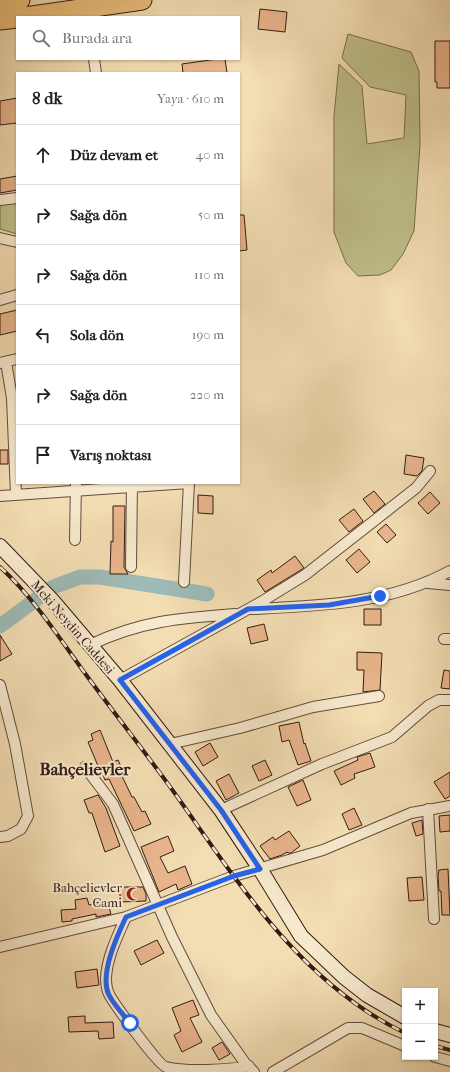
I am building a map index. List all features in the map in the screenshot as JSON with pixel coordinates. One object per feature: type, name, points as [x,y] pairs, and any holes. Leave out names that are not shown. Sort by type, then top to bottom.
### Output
[{"type":"highway","points":[[0,3],[20,0]]},
{"type":"highway","points":[[38,16],[89,12],[142,0]]},
{"type":"highway","points":[[0,20],[16,18]]},
{"type":"street","points":[[94,60],[96,72]]},
{"type":"street","points":[[0,200],[16,198]]},
{"type":"street","points":[[0,238],[16,242]]},
{"type":"street","points":[[0,300],[16,295]]},
{"type":"street","points":[[16,359],[3,363],[12,398],[16,495]]},
{"type":"street","points":[[120,680],[305,575],[416,488],[430,471]]},
{"type":"street","points":[[0,496],[76,487],[160,484]]},
{"type":"street","points":[[184,582],[189,484]]},
{"type":"street","points":[[131,567],[132,485]]},
{"type":"street","points":[[75,540],[76,487]]},
{"type":"street","name":"Meki Neydin Caddesi","points":[[0,546],[52,600],[120,680],[221,810],[260,869],[301,936],[344,977],[367,995],[402,1015]]},
{"type":"street","points":[[90,645],[138,625],[186,617],[329,605],[380,596],[428,583],[450,571]]},
{"type":"street","points":[[428,583],[450,585]]},
{"type":"street","points":[[0,685],[15,744],[28,816],[21,829],[8,836],[0,837]]},
{"type":"street","points":[[170,744],[240,728],[313,707],[379,696]]},
{"type":"street","points":[[221,810],[322,764],[392,737],[428,706],[438,700],[450,700]]},
{"type":"street","points":[[86,767],[113,804],[172,937],[211,1015],[252,1069]]},
{"type":"street","points":[[0,947],[126,917],[234,876],[323,850],[411,813],[450,806]]},
{"type":"street","points":[[428,809],[434,918]]},
{"type":"street","points":[[126,917],[116,938],[108,968],[106,978],[109,994],[154,1057],[165,1067],[231,1070],[252,1069]]},
{"type":"street","points":[[273,1072],[348,1028],[362,1028],[402,1045]]},
{"type":"street","points":[[438,1031],[450,1035]]},
{"type":"street","points":[[438,1058],[450,1061]]},
{"type":"green space","points":[[348,34],[411,52],[419,71],[420,145],[414,231],[403,254],[391,270],[380,275],[358,276],[346,263],[334,232],[334,116],[339,64],[362,86],[367,144],[404,138],[406,95],[370,87],[342,58]]},
{"type":"green space","points":[[16,203],[16,234],[0,229],[0,205]]},
{"type":"building","points":[[260,9],[287,12],[285,32],[258,29]]},
{"type":"building","points":[[435,41],[450,41],[450,88],[437,88],[437,82],[435,82]]},
{"type":"building","points":[[210,60],[225,60],[227,72],[183,72],[182,64]]},
{"type":"building","points":[[16,98],[16,123],[0,125],[0,101]]},
{"type":"building","points":[[16,176],[16,190],[0,193],[0,179]]},
{"type":"building","points":[[240,215],[244,215],[247,250],[240,251]]},
{"type":"building","points":[[16,310],[16,331],[0,335],[0,314]]},
{"type":"building","points":[[0,450],[8,450],[8,464],[0,464]]},
{"type":"building","points":[[406,455],[424,458],[422,471],[417,476],[404,474]]},
{"type":"building","points":[[374,491],[385,504],[374,513],[363,499]]},
{"type":"building","points":[[430,492],[440,503],[428,514],[418,503]]},
{"type":"building","points":[[198,495],[213,496],[213,514],[198,513]]},
{"type":"building","points":[[113,506],[125,506],[124,567],[128,574],[110,574],[111,541],[113,542]]},
{"type":"building","points":[[354,509],[363,521],[349,532],[339,520]]},
{"type":"building","points":[[386,524],[396,535],[387,543],[377,532]]},
{"type":"building","points":[[359,549],[370,562],[357,573],[346,560]]},
{"type":"building","points":[[295,556],[304,568],[265,592],[257,580],[271,570],[272,573]]},
{"type":"building","points":[[364,609],[381,609],[381,625],[364,625]]},
{"type":"building","points":[[264,624],[268,640],[251,644],[247,628]]},
{"type":"building","points":[[0,635],[12,654],[0,661]]},
{"type":"building","points":[[357,652],[382,653],[380,690],[363,692],[364,670],[357,670]]},
{"type":"building","points":[[444,670],[450,671],[450,689],[441,688]]},
{"type":"building","points":[[299,722],[304,744],[305,743],[311,761],[298,765],[289,740],[282,742],[279,726]]},
{"type":"building","points":[[100,730],[113,762],[118,760],[124,773],[121,774],[132,797],[134,797],[142,812],[145,811],[151,824],[134,831],[109,779],[105,780],[88,742],[93,740],[91,734]]},
{"type":"building","points":[[210,743],[218,757],[203,766],[195,752]]},
{"type":"building","points":[[370,753],[375,767],[354,774],[355,778],[341,785],[334,771],[358,760],[357,757]]},
{"type":"building","points":[[265,760],[272,775],[259,781],[252,766]]},
{"type":"building","points":[[450,772],[450,796],[445,799],[434,782]]},
{"type":"building","points":[[229,774],[239,793],[226,800],[216,781]]},
{"type":"building","points":[[303,780],[311,800],[297,806],[288,787]]},
{"type":"building","points":[[98,795],[106,808],[120,846],[105,852],[92,813],[89,813],[84,800]]},
{"type":"building","points":[[354,808],[362,825],[349,830],[342,814]]},
{"type":"building","points":[[450,815],[450,831],[440,832],[439,816]]},
{"type":"building","points":[[422,820],[423,834],[416,836],[412,823]]},
{"type":"building","points":[[289,831],[300,846],[291,853],[287,852],[270,859],[260,846],[273,837],[275,840]]},
{"type":"building","points":[[168,836],[174,851],[160,857],[168,873],[185,866],[192,884],[178,890],[176,884],[159,892],[141,847]]},
{"type":"building","points":[[448,869],[450,915],[442,915],[441,891],[439,891],[438,876],[439,870]]},
{"type":"building","points":[[422,877],[424,900],[409,901],[407,878]]},
{"type":"building","name":"Bahçelievler Cami","points":[[120,887],[143,887],[146,894],[146,901],[120,902]]},
{"type":"building","points":[[87,898],[89,905],[107,900],[111,914],[96,917],[96,914],[72,919],[72,921],[62,922],[61,910],[76,909],[75,900]]},
{"type":"building","points":[[157,940],[164,953],[141,965],[134,951]]},
{"type":"building","points":[[97,969],[99,985],[77,988],[75,972]]},
{"type":"building","points":[[193,1000],[199,1015],[190,1018],[202,1042],[182,1052],[174,1035],[181,1031],[172,1008]]},
{"type":"building","points":[[85,1016],[85,1023],[113,1022],[114,1038],[99,1039],[98,1031],[69,1032],[68,1017]]},
{"type":"building","points":[[222,1042],[230,1054],[219,1060],[212,1048]]},
{"type":"waterway","points":[[0,626],[53,587],[80,577],[100,577],[207,594]]},
{"type":"railway","points":[[0,567],[45,617],[95,687],[165,779],[249,897],[276,929],[304,960],[335,988],[368,1012],[402,1031]]},
{"type":"railway","points":[[438,1047],[450,1050]]},
{"type":"place","name":"Bahçelievler Cami","points":[[133,894]]},
{"type":"district","name":"Bahçelievler","points":[[85,769]]},
{"type":"route","points":[[130,1023],[109,994],[106,978],[116,938],[126,917],[234,876],[260,869],[221,810],[120,680],[248,609],[329,605],[380,596]]}]
